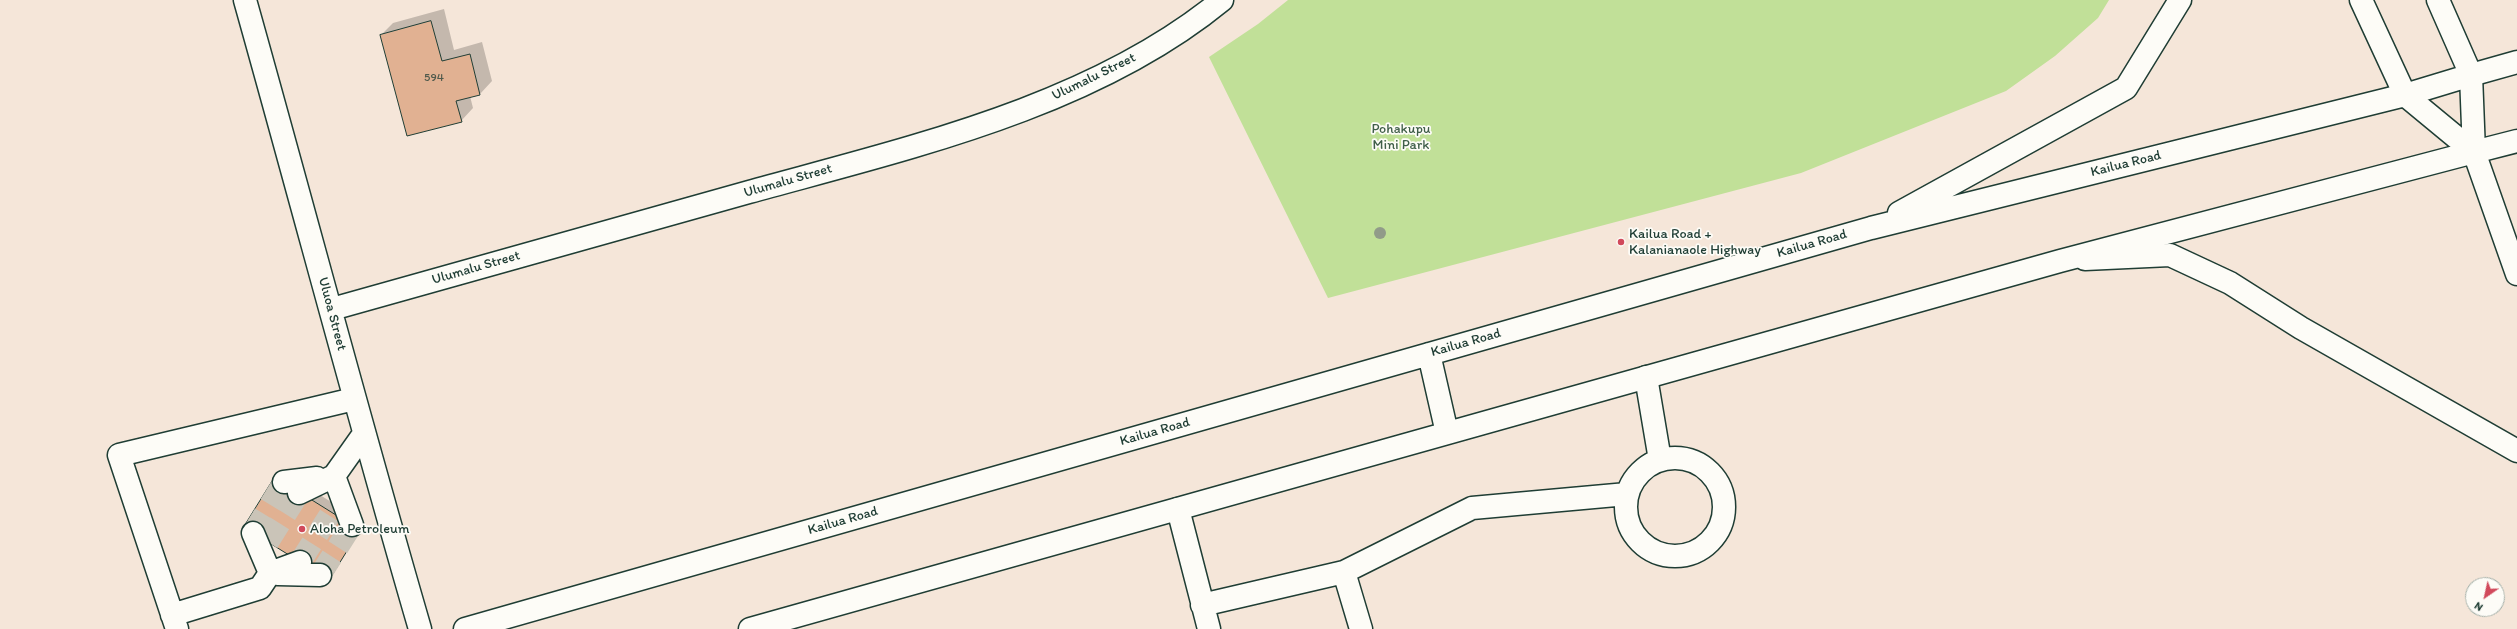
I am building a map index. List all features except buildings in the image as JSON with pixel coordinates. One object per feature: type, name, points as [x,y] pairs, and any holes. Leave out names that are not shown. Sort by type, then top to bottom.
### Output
[{"type":"main road","name":"Uluoa Street","points":[[245,0],[332,309],[363,435],[420,629]]},
{"type":"main road","name":"Ulumalu Street","points":[[332,309],[917,146],[1035,106],[1136,58],[1204,15],[1222,0]]},
{"type":"main road","points":[[1871,228],[2126,88],[2180,0]]},
{"type":"main road","points":[[2361,0],[2405,95],[2474,152]]},
{"type":"main road","points":[[2438,0],[2471,75],[2474,152],[2517,274]]},
{"type":"main road","name":"Kailua Road","points":[[465,629],[1871,228],[2405,95],[2517,62]]},
{"type":"main road","points":[[750,629],[2060,261],[2517,141]]},
{"type":"main road","points":[[2060,261],[2170,255],[2230,283],[2301,328],[2517,451]]},
{"type":"main road","points":[[1429,354],[1447,434]]},
{"type":"main road","points":[[1646,377],[1660,460]]},
{"type":"main road","points":[[300,562],[270,573],[260,588],[174,622],[119,455],[354,399]]},
{"type":"main road","points":[[331,513],[334,476],[363,435]]},
{"type":"main road","points":[[1677,458],[1692,461],[1706,469],[1716,481],[1722,495],[1724,511],[1720,526],[1712,540],[1700,549],[1685,555],[1669,555],[1653,551],[1640,541],[1630,528],[1626,512],[1627,494],[1634,480],[1646,467],[1660,460],[1677,458]]},
{"type":"main road","points":[[292,488],[334,476]]},
{"type":"main road","points":[[334,476],[352,525]]},
{"type":"main road","points":[[1202,605],[1344,572],[1472,508],[1627,494]]},
{"type":"main road","points":[[1178,509],[1208,629]]},
{"type":"main road","points":[[261,538],[270,573]]},
{"type":"main road","points":[[1344,572],[1361,629]]},
{"type":"main road","points":[[270,573],[320,575]]},
{"type":"green space","name":"Pohakupu Mini Park","points":[[1288,0],[2109,0],[2098,18],[2055,56],[2006,91],[1801,173],[1328,298],[1209,57],[1258,24]]},
{"type":"tunnel","points":[[253,533],[284,482]]},
{"type":"tunnel","points":[[268,542],[299,493]]},
{"type":"tunnel","points":[[300,562],[331,513]]},
{"type":"tunnel","points":[[320,575],[352,525]]},
{"type":"place","name":"Kailua Road + Kalanianaole Highway","points":[[1621,242]]},
{"type":"place","name":"Aloha Petroleum","points":[[302,529]]}]
